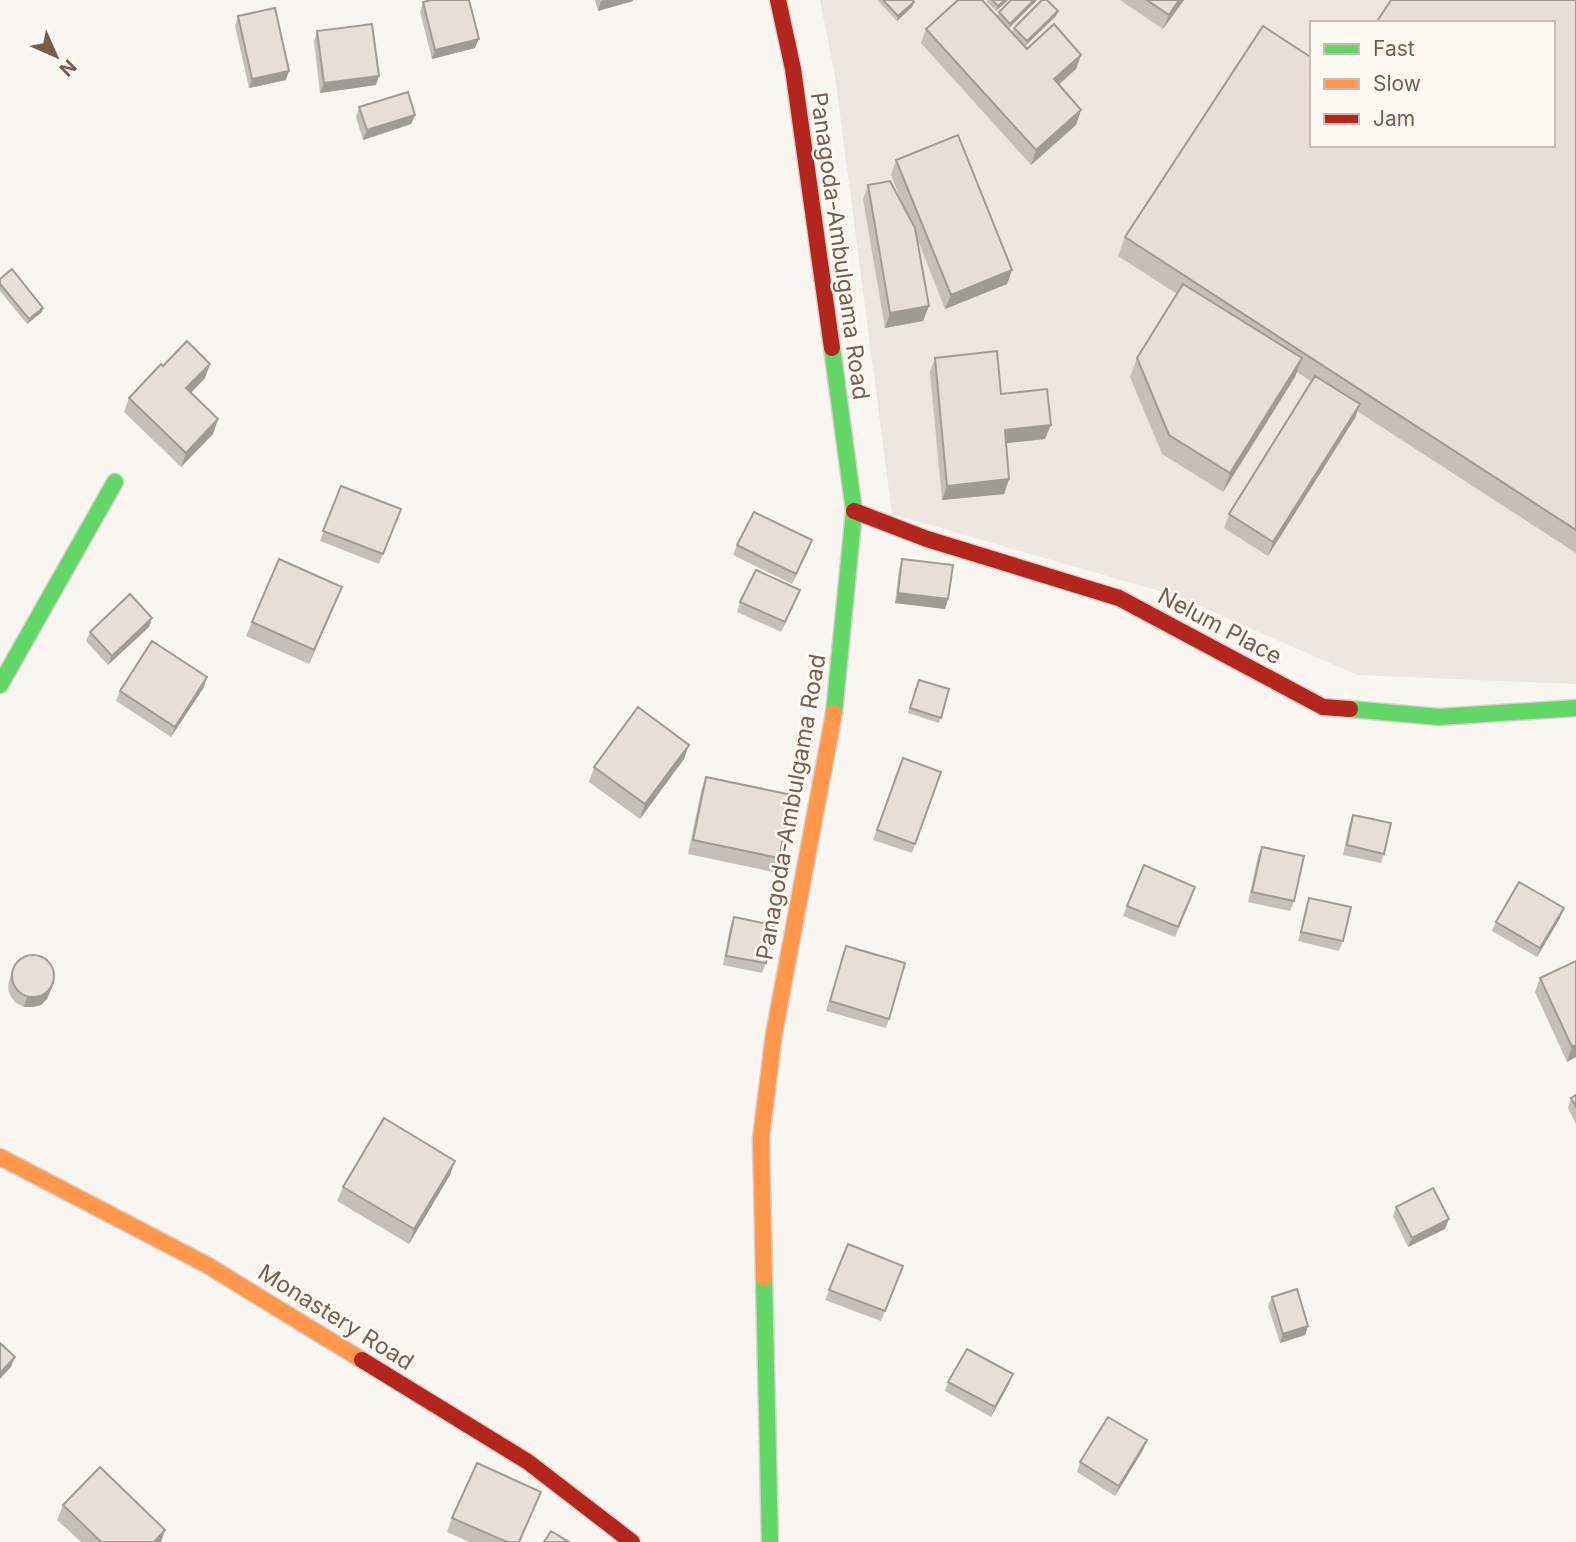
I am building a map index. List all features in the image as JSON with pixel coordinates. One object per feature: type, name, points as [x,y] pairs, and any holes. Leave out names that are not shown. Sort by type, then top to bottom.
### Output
[{"type":"street","name":"Panagoda-Ambulgama Road","points":[[770,1542],[761,1138],[774,1034],[835,704],[854,512],[793,69],[778,0]]},
{"type":"street","points":[[0,685],[115,482]]},
{"type":"street","name":"Nelum Place","points":[[854,512],[927,539],[1119,598],[1323,707],[1439,717],[1576,708]]},
{"type":"street","name":"Monastery Road","points":[[0,1157],[207,1265],[528,1462],[632,1542]]},
{"type":"shaded area","points":[[820,0],[1576,0],[1576,684],[1357,675],[1177,596],[892,514],[835,76]]},
{"type":"building","points":[[469,0],[479,39],[435,50],[423,2]]},
{"type":"building","points":[[883,0],[912,0],[914,2],[898,16]]},
{"type":"building","points":[[958,0],[982,0],[1027,49],[1054,24],[1081,55],[1054,79],[1081,110],[1036,150],[926,29]]},
{"type":"building","points":[[992,0],[1005,0],[998,6]]},
{"type":"building","points":[[1011,0],[1034,0],[1010,24],[999,12]]},
{"type":"building","points":[[1042,0],[1047,0],[1058,11],[1027,41],[1014,28]]},
{"type":"building","points":[[1147,0],[1179,0],[1169,15]]},
{"type":"building","points":[[1391,0],[1576,0],[1576,530],[1125,237],[1263,26],[1310,57],[1310,147],[1555,147],[1555,21],[1377,21]]},
{"type":"building","points":[[275,8],[289,71],[252,79],[238,16]]},
{"type":"building","points":[[372,24],[379,76],[324,83],[317,31]]},
{"type":"building","points":[[408,92],[415,115],[367,130],[359,107]]},
{"type":"building","points":[[958,135],[1012,270],[951,295],[896,160]]},
{"type":"building","points":[[890,181],[915,228],[929,306],[890,313],[868,185]]},
{"type":"building","points":[[12,269],[43,308],[29,319],[0,284],[0,279]]},
{"type":"building","points":[[1183,284],[1302,358],[1230,473],[1169,435],[1137,358]]},
{"type":"building","points":[[187,341],[210,364],[186,388],[218,419],[186,453],[129,398]]},
{"type":"building","points":[[997,351],[1001,394],[1047,389],[1051,425],[1005,430],[1009,479],[947,486],[935,358]]},
{"type":"building","points":[[1315,376],[1360,404],[1273,542],[1229,514]]},
{"type":"building","points":[[341,486],[401,509],[383,554],[323,531]]},
{"type":"building","points":[[754,512],[812,540],[796,574],[737,545]]},
{"type":"building","points":[[279,559],[342,587],[314,650],[252,622]]},
{"type":"building","points":[[902,559],[953,565],[948,599],[898,593]]},
{"type":"building","points":[[756,570],[800,590],[785,622],[740,602]]},
{"type":"building","points":[[130,594],[152,618],[112,656],[90,632]]},
{"type":"building","points":[[152,641],[207,677],[175,727],[120,691]]},
{"type":"building","points":[[919,680],[949,689],[941,718],[910,708]]},
{"type":"building","points":[[638,707],[689,745],[645,804],[594,767]]},
{"type":"building","points":[[903,758],[941,772],[915,844],[877,830]]},
{"type":"building","points":[[706,777],[792,795],[779,858],[693,840]]},
{"type":"building","points":[[1353,815],[1391,823],[1384,854],[1347,845]]},
{"type":"building","points":[[1262,847],[1304,856],[1294,901],[1252,892]]},
{"type":"building","points":[[1144,865],[1195,887],[1178,927],[1127,906]]},
{"type":"building","points":[[1519,882],[1564,908],[1540,948],[1496,922]]},
{"type":"building","points":[[1309,898],[1351,907],[1343,941],[1301,932]]},
{"type":"building","points":[[734,917],[773,925],[766,963],[726,956]]},
{"type":"building","points":[[846,946],[905,963],[889,1019],[830,1001]]},
{"type":"building","points":[[33,955],[48,961],[54,976],[48,991],[33,997],[18,991],[12,976],[18,961]]},
{"type":"building","points":[[1576,961],[1576,1045],[1572,1047],[1540,978]]},
{"type":"building","points":[[384,1118],[455,1161],[414,1229],[343,1187]]},
{"type":"building","points":[[1433,1188],[1449,1219],[1412,1238],[1396,1207]]},
{"type":"building","points":[[848,1244],[903,1266],[885,1311],[829,1290]]},
{"type":"building","points":[[1297,1289],[1308,1326],[1283,1334],[1272,1297]]},
{"type":"building","points":[[0,1343],[15,1357],[0,1373]]},
{"type":"building","points":[[967,1349],[1013,1374],[995,1407],[948,1382]]},
{"type":"building","points":[[1108,1417],[1147,1440],[1119,1486],[1080,1462]]},
{"type":"building","points":[[477,1463],[541,1492],[519,1542],[507,1542],[452,1518]]},
{"type":"building","points":[[100,1467],[165,1530],[154,1542],[101,1542],[63,1505]]},
{"type":"building","points":[[551,1531],[569,1542],[544,1542]]},
{"type":"traffic: fast","points":[[832,348],[854,511],[834,713]]},
{"type":"traffic: fast","points":[[0,685],[115,482]]},
{"type":"traffic: fast","points":[[1350,709],[1439,717],[1576,708]]},
{"type":"traffic: fast","points":[[764,1278],[770,1542]]},
{"type":"traffic: slow","points":[[764,1278],[761,1138],[774,1034],[834,713]]},
{"type":"traffic: slow","points":[[0,1157],[207,1265],[362,1360]]},
{"type":"traffic: jam","points":[[778,0],[793,69],[832,348]]},
{"type":"traffic: jam","points":[[854,511],[927,539],[1119,598],[1323,707],[1350,709]]},
{"type":"traffic: jam","points":[[362,1360],[528,1462],[632,1542]]}]
